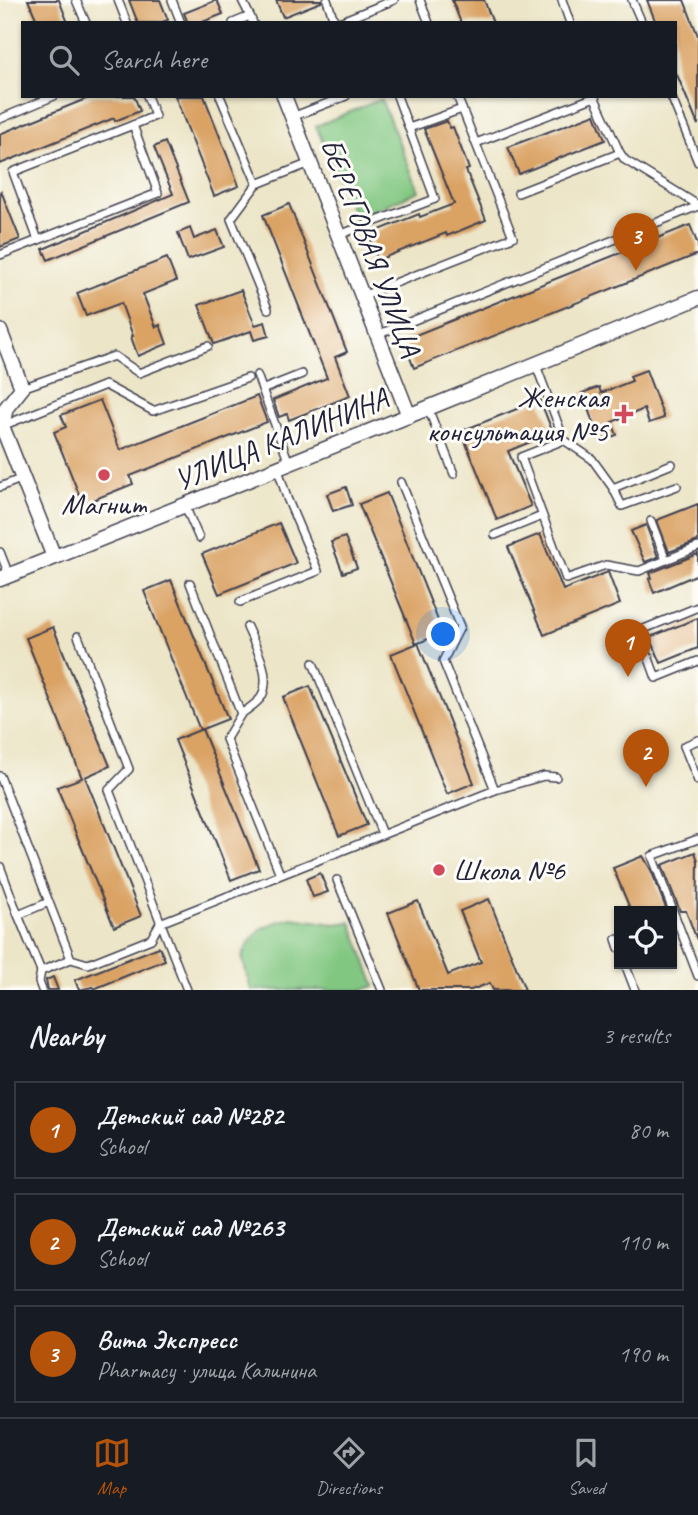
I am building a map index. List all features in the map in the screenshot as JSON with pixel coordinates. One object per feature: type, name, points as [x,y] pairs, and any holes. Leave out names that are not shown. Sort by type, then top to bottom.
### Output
[{"type":"street","name":"БЕРЕГОВАЯ УЛИЦА","points":[[285,98],[409,416]]},
{"type":"street","name":"УЛИЦА КАЛИНИНА","points":[[5,577],[697,302]]},
{"type":"street","points":[[0,331],[22,388],[3,409],[2,426],[54,557]]},
{"type":"lane","points":[[76,0],[85,21]]},
{"type":"lane","points":[[118,0],[126,21]]},
{"type":"lane","points":[[172,0],[180,21]]},
{"type":"lane","points":[[242,0],[251,20]]},
{"type":"lane","points":[[327,0],[335,21]]},
{"type":"lane","points":[[341,21],[394,0]]},
{"type":"lane","points":[[420,0],[428,21]]},
{"type":"lane","points":[[562,0],[569,21]]},
{"type":"lane","points":[[632,0],[641,21]]},
{"type":"lane","points":[[1,117],[49,98]]},
{"type":"lane","points":[[38,240],[13,172],[155,116],[148,98]]},
{"type":"lane","points":[[221,98],[257,184]]},
{"type":"lane","points":[[292,117],[341,98]]},
{"type":"lane","points":[[338,235],[435,199],[398,98]]},
{"type":"lane","points":[[362,296],[513,237],[458,98]]},
{"type":"lane","points":[[476,143],[592,98]]},
{"type":"lane","points":[[595,98],[625,160],[698,205]]},
{"type":"lane","points":[[672,98],[698,162]]},
{"type":"lane","points":[[409,128],[463,109]]},
{"type":"lane","points":[[0,255],[158,193],[133,125]]},
{"type":"lane","points":[[518,193],[620,153]]},
{"type":"lane","points":[[268,309],[231,219],[257,184],[310,163]]},
{"type":"lane","points":[[377,335],[698,205]]},
{"type":"lane","points":[[22,388],[114,356],[139,373],[208,346]]},
{"type":"lane","points":[[536,365],[564,440],[592,459],[622,506],[677,486]]},
{"type":"lane","points":[[264,389],[302,374]]},
{"type":"lane","points":[[240,601],[318,571],[287,498],[284,466],[264,389],[257,375]]},
{"type":"lane","points":[[2,426],[105,385],[153,411],[248,378]]},
{"type":"lane","points":[[428,408],[454,474]]},
{"type":"lane","points":[[564,440],[521,457],[566,579],[606,565],[639,571],[698,548]]},
{"type":"lane","points":[[612,488],[672,464]]},
{"type":"lane","points":[[0,487],[23,478]]},
{"type":"lane","points":[[401,482],[460,627],[443,660],[495,790]]},
{"type":"lane","points":[[185,506],[199,538]]},
{"type":"lane","points":[[495,534],[542,516]]},
{"type":"lane","points":[[651,521],[666,560]]},
{"type":"lane","points":[[0,552],[5,577]]},
{"type":"lane","points":[[190,583],[241,714]]},
{"type":"lane","points":[[698,607],[639,631],[656,678],[698,661]]},
{"type":"lane","points":[[247,628],[264,668],[266,680],[261,698],[241,714],[226,739],[280,874]]},
{"type":"lane","points":[[78,636],[129,769],[109,790],[187,990]]},
{"type":"lane","points":[[313,663],[382,834]]},
{"type":"lane","points":[[698,740],[684,746],[698,781]]},
{"type":"lane","points":[[0,776],[71,959]]},
{"type":"lane","points":[[41,971],[71,959],[88,964],[151,939],[160,923],[280,874],[495,790],[544,776],[556,777]]},
{"type":"lane","points":[[698,838],[652,856],[698,976]]},
{"type":"lane","points":[[0,866],[41,971],[39,982],[42,990]]},
{"type":"lane","points":[[337,880],[382,990]]},
{"type":"lane","points":[[18,915],[49,902]]},
{"type":"lane","points":[[627,969],[635,990]]},
{"type":"green space","points":[[381,99],[419,191],[355,218],[316,126]]},
{"type":"green space","points":[[292,918],[335,924],[351,922],[375,986],[361,990],[251,990],[242,956],[247,947],[261,930]]},
{"type":"building","points":[[28,0],[59,0],[67,21],[37,21]]},
{"type":"building","points":[[129,0],[160,0],[168,20],[137,21]]},
{"type":"building","points":[[217,0],[223,14],[205,21],[187,21],[184,13]]},
{"type":"building","points":[[276,0],[321,0],[321,2],[283,17]]},
{"type":"building","points":[[452,0],[484,0],[492,21],[460,21]]},
{"type":"building","points":[[647,0],[684,0],[698,36],[698,125],[677,75],[677,21],[655,21]]},
{"type":"building","points":[[88,98],[135,98],[140,111],[115,121],[114,118],[0,164],[0,134]]},
{"type":"building","points":[[176,98],[205,98],[239,186],[214,196]]},
{"type":"building","points":[[595,114],[605,140],[519,174],[508,147]]},
{"type":"building","points":[[447,121],[450,128],[453,127],[469,169],[466,170],[486,220],[378,260],[370,238],[378,234],[377,231],[419,214],[420,217],[454,204],[424,129]]},
{"type":"building","points":[[165,142],[189,202],[48,260],[43,249],[173,194],[154,147]]},
{"type":"building","points":[[0,192],[20,239],[0,247]]},
{"type":"building","points":[[289,204],[347,352],[335,357],[350,396],[289,420],[287,414],[279,417],[273,400],[327,378],[263,215]]},
{"type":"building","points":[[690,225],[698,245],[698,254],[414,368],[403,340]]},
{"type":"building","points":[[190,228],[194,239],[217,230],[224,247],[188,260],[178,233]]},
{"type":"building","points":[[167,258],[176,281],[143,294],[156,327],[160,325],[167,344],[138,356],[121,303],[86,316],[77,293]]},
{"type":"building","points":[[241,290],[255,325],[265,322],[269,336],[254,340],[251,331],[214,344],[199,305]]},
{"type":"building","points":[[646,370],[664,418],[649,423],[644,409],[612,422],[617,435],[600,441],[582,393],[599,387],[601,393],[632,381],[630,376]]},
{"type":"building","points":[[257,396],[267,422],[130,476],[133,484],[83,504],[54,432],[66,427],[61,415],[100,400],[120,450]]},
{"type":"building","points":[[540,400],[553,433],[508,451],[531,506],[497,520],[461,431]]},
{"type":"building","points":[[346,487],[352,505],[333,511],[327,494]]},
{"type":"building","points":[[387,493],[443,633],[416,644],[359,504]]},
{"type":"building","points":[[698,504],[698,541],[669,552],[657,520]]},
{"type":"building","points":[[279,523],[296,563],[219,594],[202,554]]},
{"type":"building","points":[[646,525],[658,557],[645,562],[631,531]]},
{"type":"building","points":[[540,534],[563,590],[608,572],[620,604],[544,635],[508,547]]},
{"type":"building","points":[[345,537],[357,568],[343,573],[331,542]]},
{"type":"building","points":[[698,554],[698,574],[654,593],[649,579],[652,578],[650,573]]},
{"type":"building","points":[[171,580],[228,719],[200,730],[144,591]]},
{"type":"building","points":[[698,618],[698,648],[661,663],[650,637]]},
{"type":"building","points":[[53,627],[110,766],[85,777],[141,916],[114,927],[57,787],[82,778],[26,638]]},
{"type":"building","points":[[418,643],[474,783],[447,794],[391,654]]},
{"type":"building","points":[[310,686],[367,825],[339,836],[283,697]]},
{"type":"building","points":[[202,729],[259,869],[231,880],[175,740]]},
{"type":"building","points":[[695,852],[698,861],[697,940],[686,911],[680,911],[662,865]]},
{"type":"building","points":[[643,856],[665,906],[629,906],[613,868]]},
{"type":"building","points":[[320,873],[328,892],[313,897],[306,879]]},
{"type":"building","points":[[489,899],[525,990],[493,990],[490,983],[471,990],[419,990],[388,913],[418,901],[448,975],[481,962],[460,911]]},
{"type":"building","points":[[159,947],[165,960],[94,989],[79,990],[75,980]]},
{"type":"building","points":[[53,977],[58,990],[48,990],[46,980]]},
{"type":"place","name":"Вита Экспресс","points":[[636,271]]},
{"type":"place","name":"Женская консультация №5","points":[[624,414]]},
{"type":"place","name":"Магнит","points":[[104,475]]},
{"type":"place","name":"Детский сад №282","points":[[628,677]]},
{"type":"place","name":"Детский сад №263","points":[[646,787]]},
{"type":"place","name":"Школа №6","points":[[439,870]]}]
